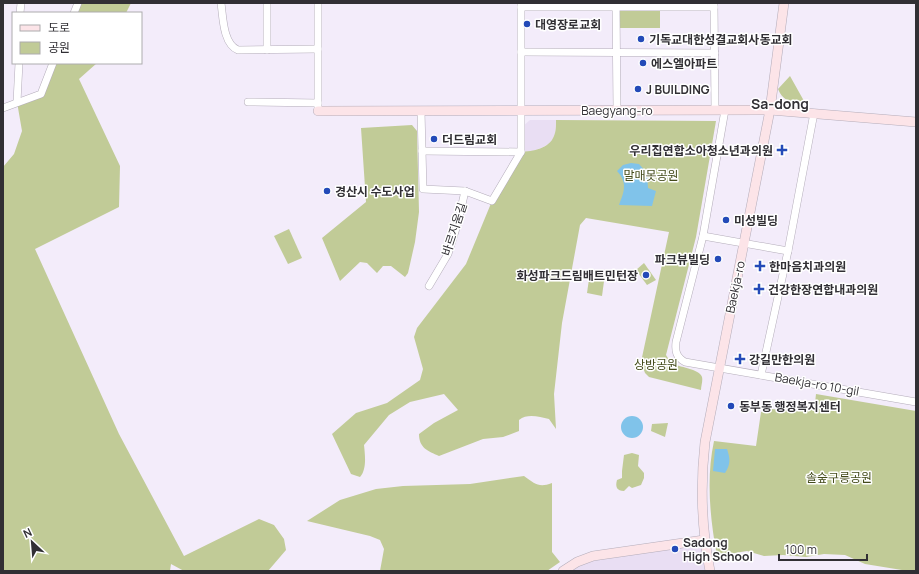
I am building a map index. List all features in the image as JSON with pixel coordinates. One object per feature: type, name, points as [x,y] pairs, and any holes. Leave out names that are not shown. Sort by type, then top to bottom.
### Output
[{"type":"street","points":[[221,3],[227,39],[233,48],[238,50],[318,49]]},
{"type":"street","points":[[267,3],[267,50]]},
{"type":"street","points":[[318,3],[318,107]]},
{"type":"street","name":"Baekja-ro","points":[[710,571],[704,540],[702,509],[702,470],[705,442],[718,368],[770,110],[784,3]]},
{"type":"street","points":[[421,111],[423,189],[465,191],[492,201],[521,152],[521,5],[714,5],[715,110]]},
{"type":"street","points":[[616,5],[617,110]]},
{"type":"street","points":[[521,52],[715,53]]},
{"type":"street","points":[[18,102],[19,64]]},
{"type":"street","points":[[3,108],[40,94],[53,64]]},
{"type":"street","name":"Baegyang-ro","points":[[248,102],[318,107],[421,111],[770,110],[916,122]]},
{"type":"street","points":[[726,110],[703,236],[788,251]]},
{"type":"street","points":[[760,375],[788,251],[814,113]]},
{"type":"street","points":[[422,151],[521,152]]},
{"type":"street","name":"바르지움길","points":[[429,286],[448,254],[458,222],[465,191]]},
{"type":"street","name":"Baekja-ro 10-gil","points":[[703,236],[675,350],[680,359],[685,362],[916,402]]},
{"type":"street","points":[[563,571],[577,562],[593,556],[704,540]]},
{"type":"shaded area","points":[[530,120],[556,120],[555,136],[550,143],[543,147],[530,152],[521,152],[521,128]]},
{"type":"shaded area","name":"Sadong High School","points":[[704,540],[711,571],[563,571],[577,562]]},
{"type":"green space","points":[[79,3],[131,3],[126,12],[74,12]]},
{"type":"green space","points":[[660,8],[660,28],[618,28],[617,9]]},
{"type":"green space","points":[[53,64],[96,64],[79,79],[120,166],[119,207],[35,249],[119,434],[184,556],[259,519],[274,525],[284,539],[286,550],[268,571],[184,571],[171,564],[170,571],[3,571],[3,167],[14,154],[22,131],[17,102],[41,93]]},
{"type":"green space","points":[[790,76],[804,101],[788,100],[780,94],[778,89]]},
{"type":"green space","points":[[556,120],[716,121],[696,237],[666,355],[671,363],[693,370],[700,374],[702,377],[701,390],[649,377],[645,373],[641,362],[669,232],[586,218],[580,225],[562,323],[554,394],[556,429],[549,419],[534,416],[526,417],[519,420],[519,431],[503,437],[483,439],[439,456],[428,451],[422,446],[419,439],[419,434],[434,423],[458,410],[444,394],[410,402],[389,415],[364,445],[365,462],[362,474],[360,477],[351,474],[332,434],[356,413],[387,403],[420,380],[423,369],[414,337],[417,328],[466,264],[492,201],[521,152],[545,147],[552,140],[555,134]]},
{"type":"green space","points":[[412,125],[417,131],[419,212],[415,242],[408,273],[405,277],[391,266],[383,266],[377,273],[367,263],[360,262],[340,281],[322,238],[366,202],[361,128]]},
{"type":"green space","points":[[289,229],[302,258],[288,264],[274,236]]},
{"type":"green space","name":"화성파크드림배트민턴장","points":[[644,263],[656,280],[647,285],[636,270]]},
{"type":"green space","points":[[590,272],[605,274],[602,296],[587,293]]},
{"type":"green space","name":"솔숲구릉공원","points":[[816,394],[916,411],[916,571],[865,564],[845,555],[824,554],[806,557],[783,555],[764,556],[747,551],[717,556],[712,528],[710,498],[710,469],[714,441],[756,446],[761,412],[771,409],[797,411],[815,403]]},
{"type":"green space","points":[[668,423],[665,437],[651,431],[652,424]]},
{"type":"green space","points":[[632,453],[639,455],[638,466],[644,473],[644,478],[641,485],[632,488],[629,486],[624,491],[620,490],[616,487],[616,482],[622,478],[624,455]]},
{"type":"green space","points":[[524,476],[540,485],[552,483],[552,552],[560,562],[547,571],[380,571],[384,549],[380,540],[370,536],[307,521],[340,500],[376,489],[403,486],[470,484]]},
{"type":"water","points":[[631,163],[639,164],[647,173],[648,188],[656,191],[652,206],[619,205],[624,184],[617,171],[623,165]]},
{"type":"water","points":[[632,416],[640,419],[643,427],[640,435],[632,438],[624,435],[621,427],[624,419]]},
{"type":"water","points":[[715,449],[727,449],[729,461],[725,473],[713,471]]},
{"type":"place","name":"대영장로교회","points":[[527,24]]},
{"type":"place","name":"기독교대한성결교회사동교회","points":[[641,39]]},
{"type":"place","name":"에스엘아파트","points":[[643,63]]},
{"type":"place","name":"J BUILDING","points":[[638,89]]},
{"type":"place","name":"더드림교회","points":[[434,139]]},
{"type":"place","name":"우리집연합소아청소년과의원","points":[[782,150]]},
{"type":"place","name":"경산시 수도사업","points":[[327,191]]},
{"type":"place","name":"미성빌딩","points":[[726,220]]},
{"type":"place","name":"파크뷰빌딩","points":[[718,259]]},
{"type":"place","name":"한마음치과의원","points":[[760,266]]},
{"type":"place","name":"화성파크드림배트민턴장","points":[[646,275]]},
{"type":"place","name":"건강한장연합내과의원","points":[[759,289]]},
{"type":"place","name":"강길만한의원","points":[[740,359]]},
{"type":"place","name":"동부동 행정복지센터","points":[[731,406]]},
{"type":"place","name":"Sadong High School","points":[[675,549]]},
{"type":"district","name":"Sa-dong","points":[[780,103]]},
{"type":"park label","name":"말매못공원","points":[[651,175]]},
{"type":"park label","name":"상방공원","points":[[656,364]]}]
